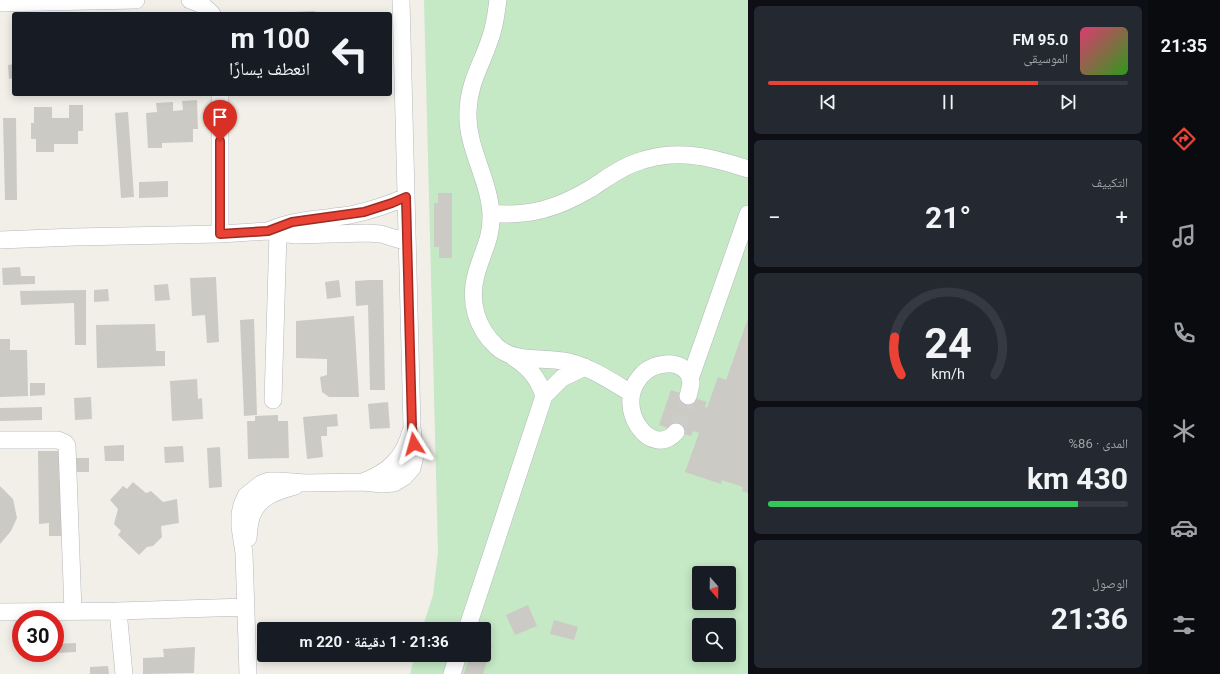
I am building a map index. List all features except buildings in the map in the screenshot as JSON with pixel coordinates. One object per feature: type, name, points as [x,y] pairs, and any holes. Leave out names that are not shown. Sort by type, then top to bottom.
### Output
[{"type":"street","points":[[0,4],[136,0]]},
{"type":"street","points":[[190,0],[201,4],[210,12]]},
{"type":"street","points":[[248,674],[244,553],[252,516],[257,506],[264,498],[274,492],[305,483],[394,483],[404,477],[412,468],[415,456],[412,427],[402,0]]},
{"type":"street","points":[[498,0],[491,38],[472,82],[468,111],[471,140],[486,188],[491,213],[491,234],[476,274],[474,306],[478,321],[485,335],[497,348],[523,363],[533,373],[540,384],[544,396]]},
{"type":"street","points":[[220,96],[220,234]]},
{"type":"street","points":[[491,213],[509,215],[530,213],[547,209],[571,200],[611,175],[632,164],[656,157],[679,154],[703,156],[748,169]]},
{"type":"street","points":[[273,232],[292,222],[364,212],[406,197]]},
{"type":"street","points":[[690,379],[748,214]]},
{"type":"street","points":[[273,232],[273,400]]},
{"type":"street","points":[[0,240],[273,232],[296,235],[381,234],[407,242]]},
{"type":"street","points":[[512,356],[567,362],[585,367],[602,375],[631,393]]},
{"type":"street","points":[[676,432],[672,436],[665,439],[657,440],[649,437],[633,419],[630,402],[631,393],[636,382],[644,373],[654,366],[674,363],[687,371],[691,384],[688,396]]},
{"type":"street","points":[[469,622],[544,396],[562,378],[585,367]]},
{"type":"street","points":[[0,440],[58,440],[65,443],[73,611]]},
{"type":"street","points":[[0,612],[246,607]]},
{"type":"street","points":[[118,610],[124,674]]},
{"type":"street","points":[[452,674],[456,662]]},
{"type":"green space","points":[[424,0],[748,0],[748,674],[410,674],[413,662],[491,662],[491,622],[424,622],[433,595],[438,552]]},
{"type":"tunnel","points":[[676,432],[688,396]]},
{"type":"route","points":[[220,141],[220,234],[268,231],[292,222],[349,215],[378,208],[406,197],[412,427],[414,444]]}]
